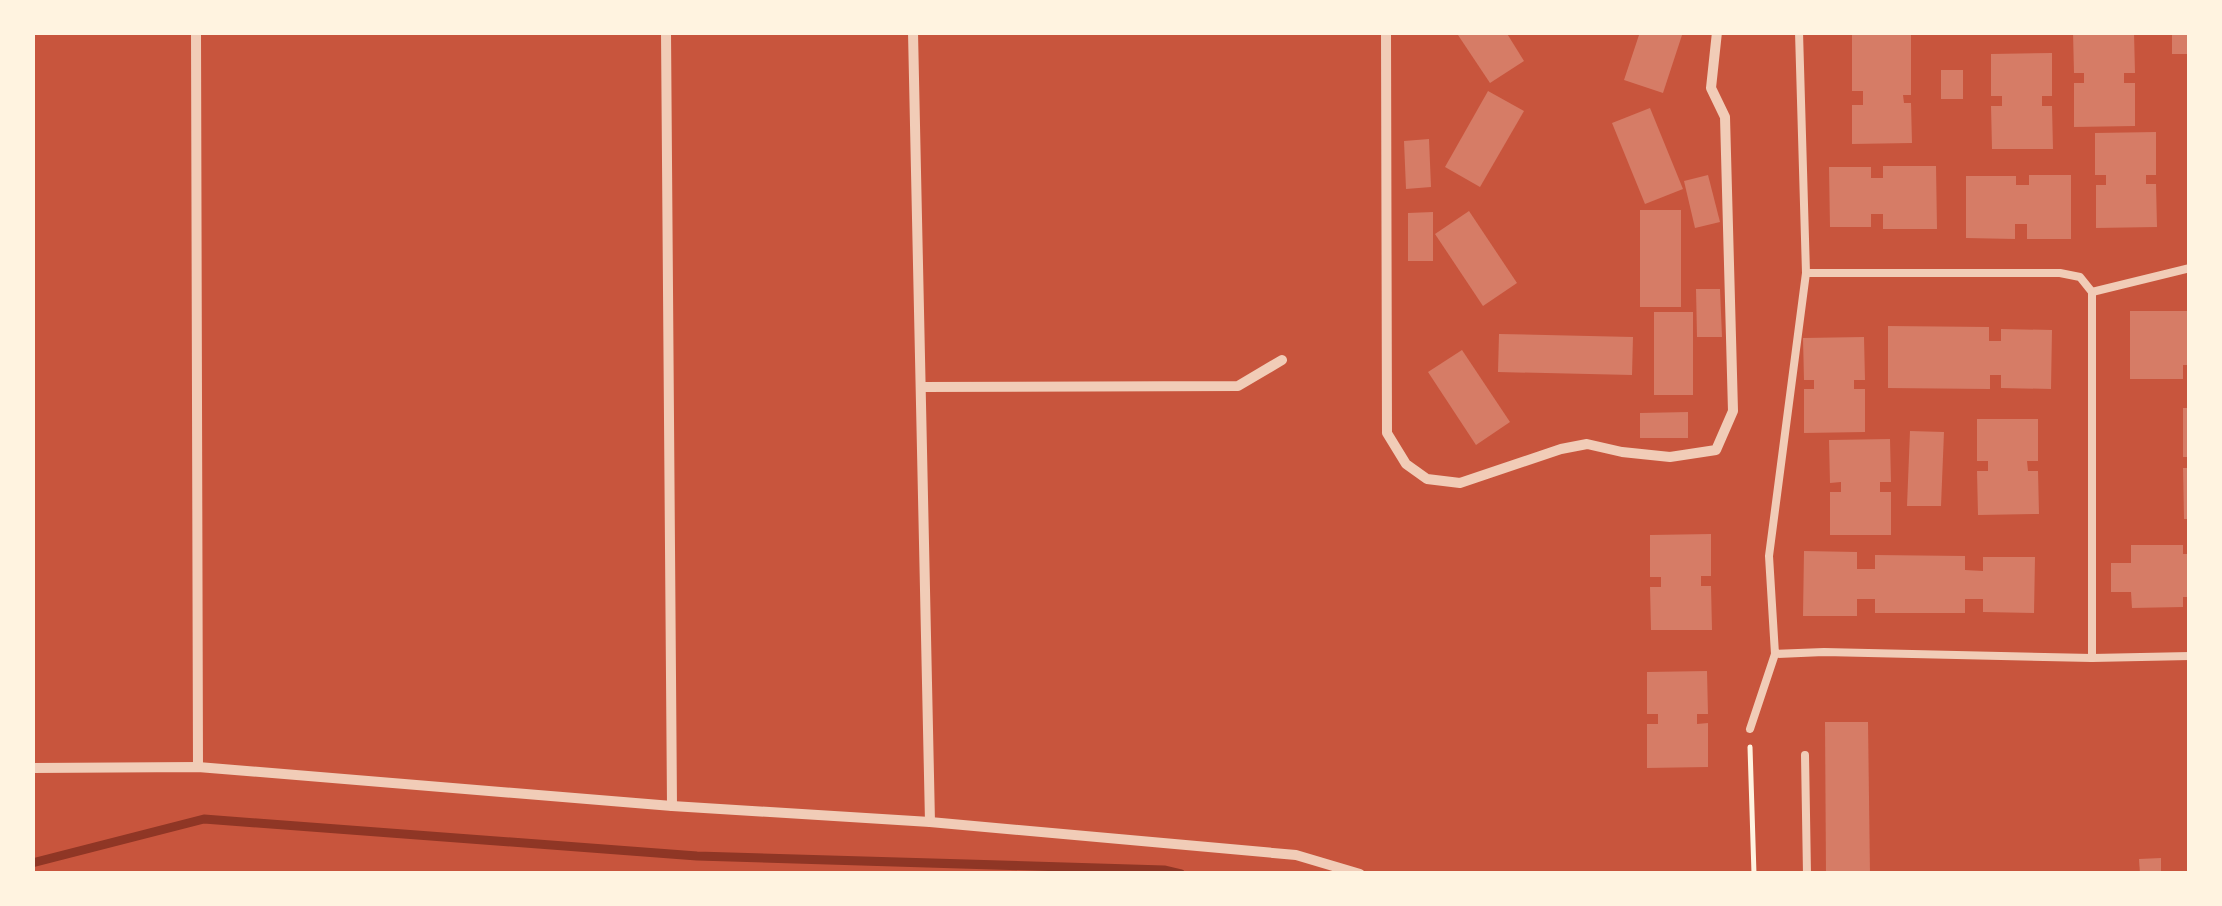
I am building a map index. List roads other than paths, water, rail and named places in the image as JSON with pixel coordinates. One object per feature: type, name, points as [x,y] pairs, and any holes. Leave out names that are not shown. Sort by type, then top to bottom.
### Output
[{"type":"street","points":[[196,32],[198,766]]},
{"type":"street","points":[[666,32],[672,806]]},
{"type":"street","points":[[913,32],[930,822]]},
{"type":"street","points":[[1386,32],[1387,433],[1406,464],[1427,479],[1460,483],[1587,444],[1670,457],[1716,450],[1733,411],[1725,116],[1711,88],[1717,32]]},
{"type":"street","points":[[922,387],[1238,386],[1282,360]]},
{"type":"street","points":[[32,768],[198,766],[672,806],[930,822],[1296,854],[1360,874]]},
{"type":"lane","points":[[1750,729],[1775,654],[1769,556],[1806,273],[1798,32]]},
{"type":"lane","points":[[2092,292],[2190,268]]},
{"type":"lane","points":[[1806,273],[2060,273],[2080,277],[2092,292],[2092,658]]},
{"type":"lane","points":[[1775,654],[2190,656]]},
{"type":"lane","points":[[1804,755],[1807,874]]},
{"type":"waterway","points":[[32,863],[204,819],[697,856],[1164,870],[1181,874]]}]
